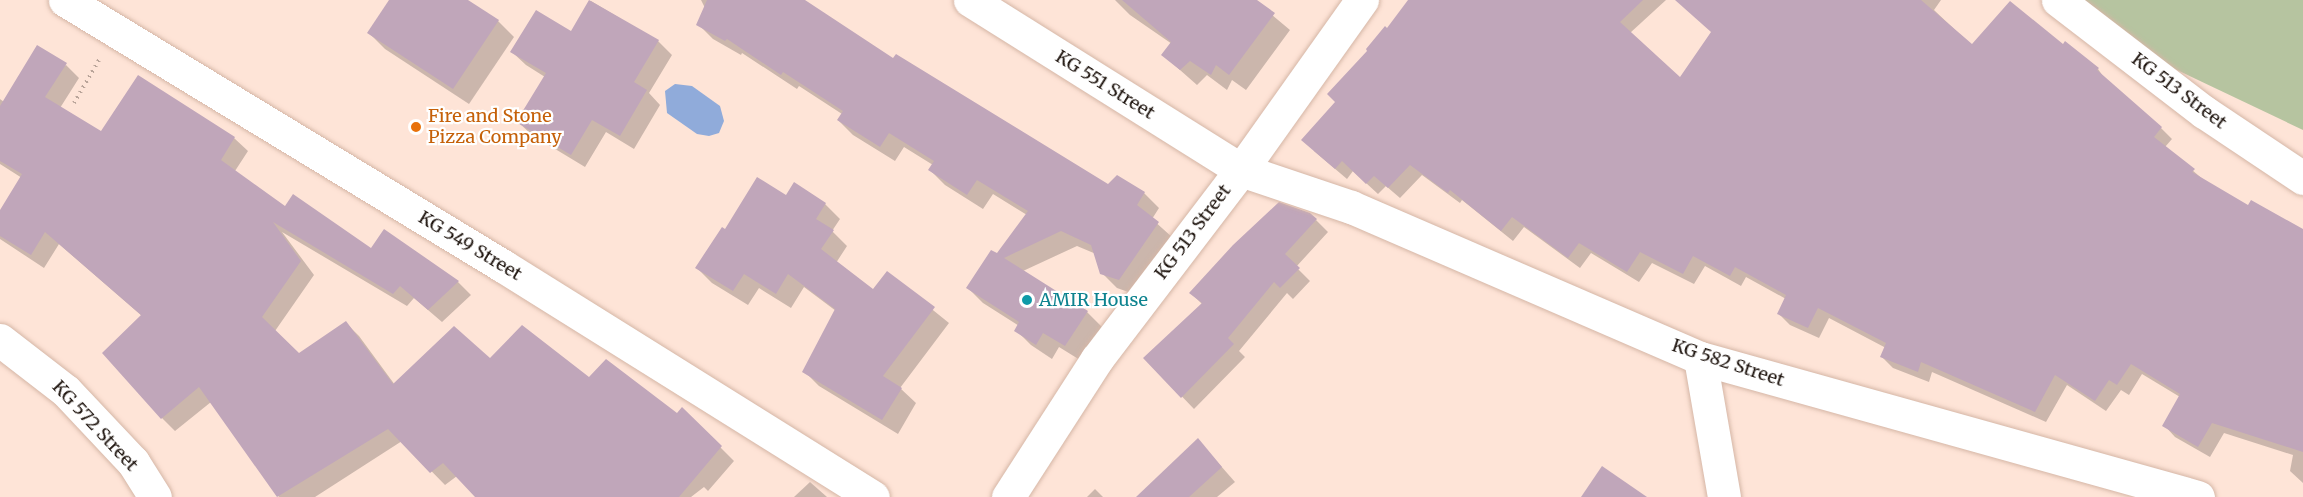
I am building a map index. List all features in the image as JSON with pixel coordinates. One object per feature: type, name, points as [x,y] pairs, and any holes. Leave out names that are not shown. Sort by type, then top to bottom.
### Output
[{"type":"street","name":"KG 549 Street","points":[[65,0],[493,259],[873,497]]},
{"type":"street","name":"KG 551 Street","points":[[970,0],[1241,170]]},
{"type":"street","name":"KG 513 Street","points":[[1008,497],[1097,359],[1241,170],[1362,0]]},
{"type":"street","name":"KG 513 Street","points":[[2058,0],[2204,112],[2303,178]]},
{"type":"street","name":"KG 582 Street","points":[[1241,170],[1351,207],[1700,358],[2198,497]]},
{"type":"street","name":"KG 572 Street","points":[[0,340],[66,391],[133,462],[154,497]]},
{"type":"street","points":[[1700,358],[1724,497]]},
{"type":"path","points":[[74,103],[114,30]]},
{"type":"green space","points":[[2081,0],[2303,0],[2303,130],[2158,61]]},
{"type":"water","points":[[675,84],[692,86],[720,106],[724,121],[719,133],[709,136],[697,134],[667,113],[665,91]]},
{"type":"building","points":[[389,0],[468,0],[499,20],[453,89],[367,33]]},
{"type":"building","points":[[589,0],[659,40],[634,82],[647,90],[620,136],[592,120],[571,155],[516,122],[546,73],[510,52],[536,10],[571,31]]},
{"type":"building","points":[[707,0],[805,0],[893,58],[896,54],[1108,184],[1117,175],[1145,192],[1137,205],[1159,222],[1119,280],[1100,274],[1091,245],[1061,231],[1004,258],[1088,311],[1065,346],[1043,333],[1036,345],[1014,331],[1019,322],[966,288],[991,250],[997,253],[1028,211],[977,180],[967,195],[928,170],[934,161],[889,133],[880,147],[837,120],[843,111],[783,72],[781,75],[727,39],[725,41],[696,25]]},
{"type":"building","points":[[1122,0],[1257,0],[1275,13],[1229,75],[1216,65],[1211,75],[1190,61],[1180,70],[1161,55],[1171,42]]},
{"type":"building","points":[[1408,0],[1643,0],[1620,22],[1680,77],[1711,32],[1675,0],[1921,0],[1972,44],[2010,1],[2063,44],[2065,41],[2099,68],[2097,70],[2162,127],[2154,137],[2195,169],[2192,172],[2248,205],[2251,200],[2303,229],[2303,452],[2212,423],[2198,447],[2162,426],[2180,394],[2131,364],[2117,385],[2109,380],[2095,401],[2055,375],[2035,412],[1921,362],[1918,372],[1880,357],[1886,343],[1818,308],[1808,328],[1777,314],[1786,295],[1735,267],[1730,276],[1693,256],[1683,274],[1640,252],[1627,272],[1579,243],[1568,258],[1512,217],[1501,231],[1450,190],[1448,193],[1410,165],[1388,188],[1374,176],[1366,184],[1342,161],[1335,169],[1301,140],[1335,102],[1327,94],[1367,51],[1366,49],[1385,26],[1387,28]]},
{"type":"building","points":[[37,45],[67,63],[45,97],[101,131],[138,75],[235,137],[221,160],[285,206],[293,194],[371,248],[384,229],[459,281],[428,310],[400,286],[393,294],[273,222],[301,261],[262,317],[299,353],[346,321],[393,384],[454,326],[490,358],[522,325],[589,377],[606,359],[677,413],[682,407],[722,446],[679,497],[475,497],[443,463],[430,473],[388,429],[277,497],[199,387],[161,419],[102,353],[141,315],[45,232],[31,255],[0,236],[0,210],[22,174],[0,161],[0,106]]},
{"type":"building","points":[[757,177],[786,195],[794,182],[826,203],[816,219],[834,230],[821,249],[873,289],[887,271],[935,307],[883,376],[902,388],[882,420],[802,372],[835,309],[788,274],[776,294],[744,274],[733,291],[695,268],[722,227],[725,229]]},
{"type":"building","points":[[1279,202],[1310,213],[1317,219],[1285,254],[1300,268],[1280,288],[1274,282],[1228,338],[1234,344],[1181,398],[1143,358],[1202,303],[1189,293],[1233,245]]},
{"type":"building","points":[[1198,438],[1222,467],[1189,497],[1136,497]]},
{"type":"building","points":[[1602,466],[1647,497],[1581,497]]},
{"type":"place","name":"Fire and Stone Pizza Company","points":[[416,127]]},
{"type":"place","name":"AMIR House","points":[[1027,300]]}]
